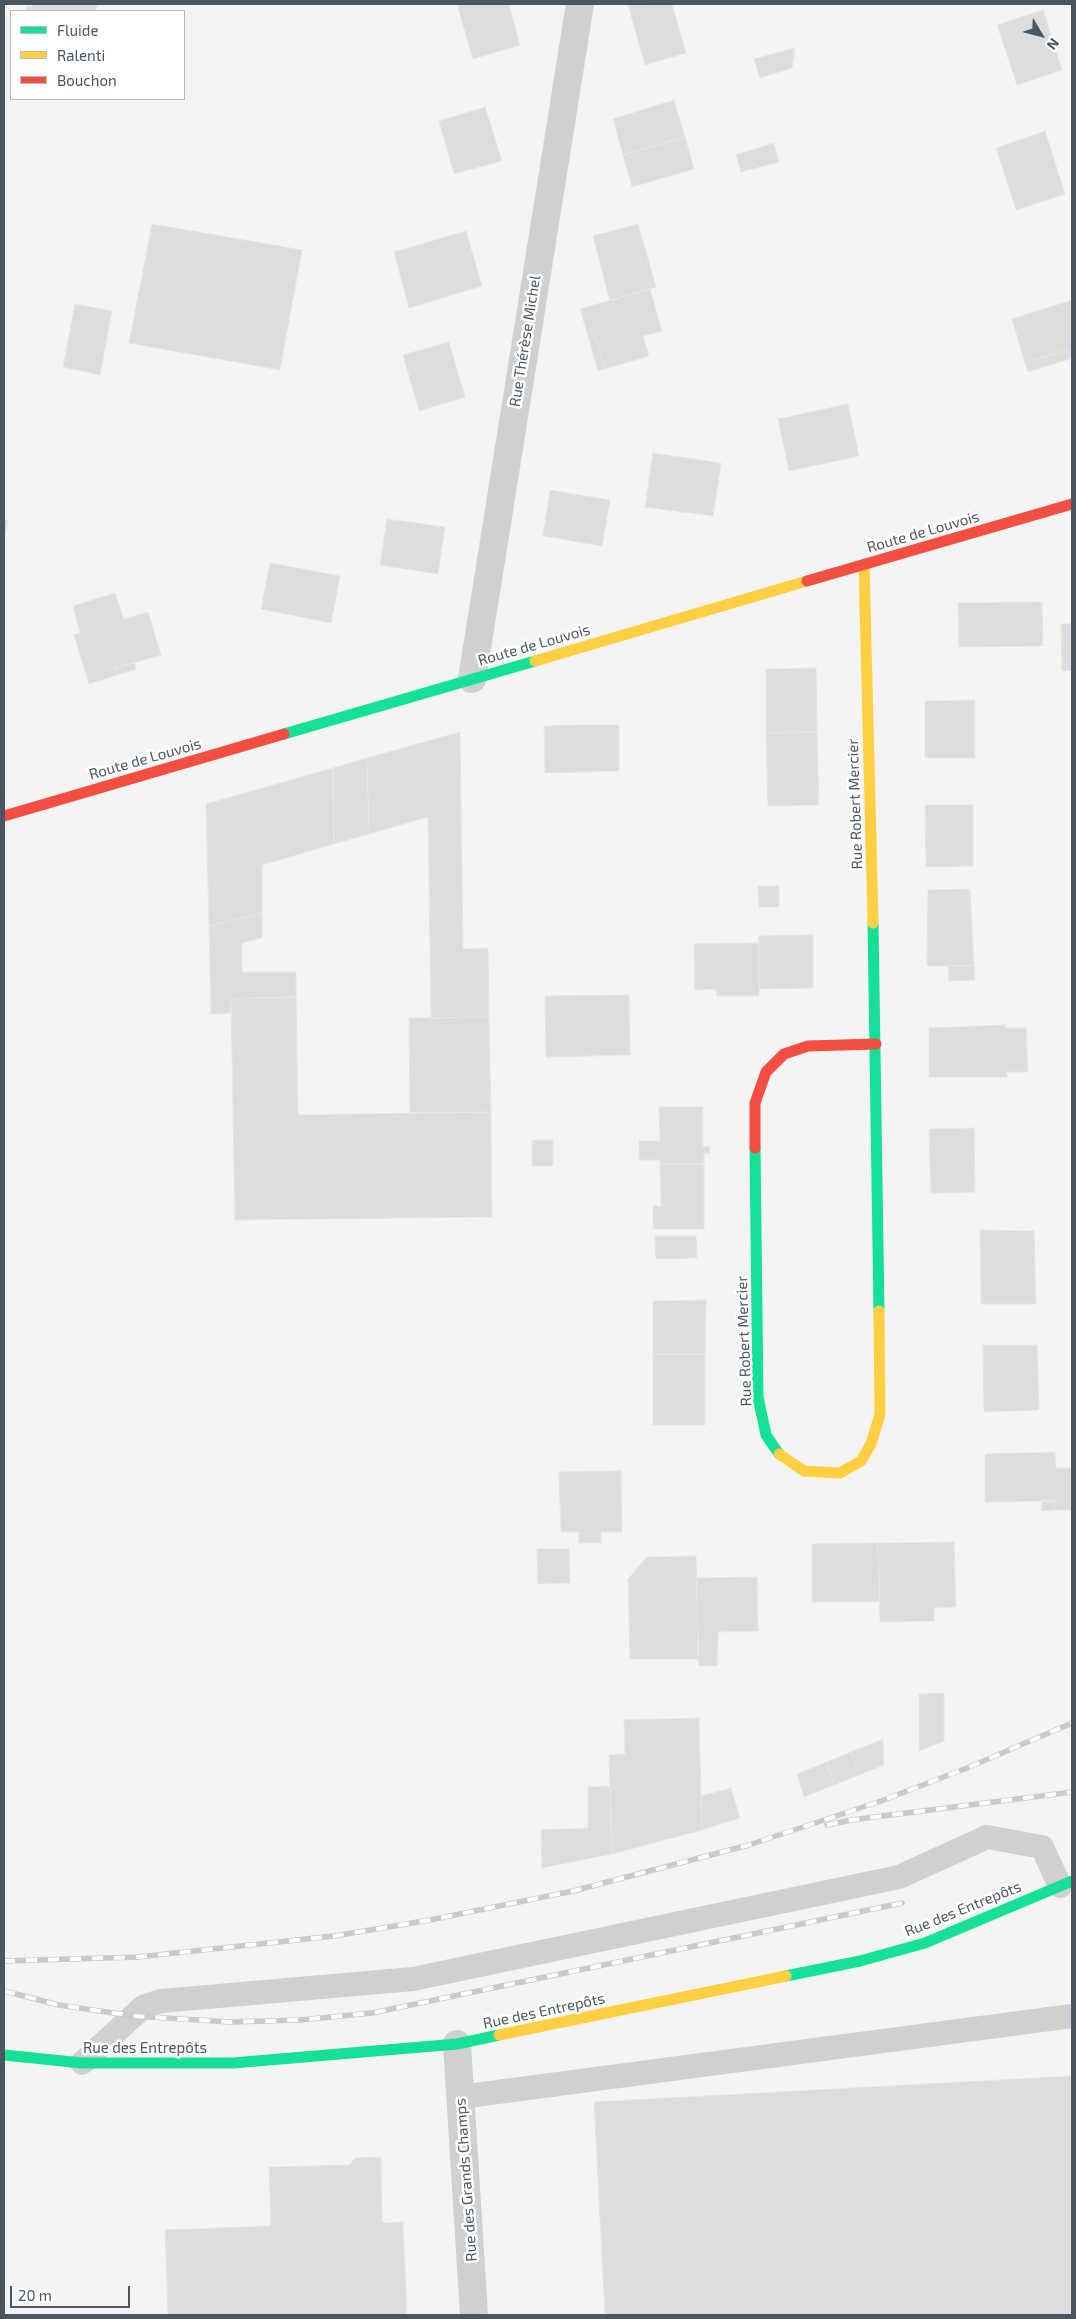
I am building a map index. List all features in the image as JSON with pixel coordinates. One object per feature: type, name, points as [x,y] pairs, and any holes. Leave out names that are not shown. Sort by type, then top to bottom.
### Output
[{"type":"street","name":"Rue Thérèse Michel","points":[[472,679],[580,4]]},
{"type":"street","name":"Route de Louvois","points":[[4,816],[1072,504]]},
{"type":"street","name":"Rue Robert Mercier","points":[[864,564],[876,1044],[880,1414],[871,1444],[861,1461],[840,1473],[804,1471],[779,1454],[766,1435],[758,1397],[755,1103],[766,1072],[784,1054],[808,1046],[876,1044]]},
{"type":"street","name":"Rue des Entrepôts","points":[[4,2055],[82,2063],[234,2062],[457,2044],[860,1961],[925,1943],[1066,1884]]},
{"type":"street","name":"Rue des Grands Champs","points":[[457,2044],[474,2315]]},
{"type":"lane","points":[[82,2063],[143,2007],[161,2001],[414,1979],[899,1877],[987,1837],[1042,1847],[1066,1884]]},
{"type":"lane","points":[[460,2097],[1072,2016]]},
{"type":"building","points":[[33,4],[99,4],[95,10],[26,10],[27,6],[32,7]]},
{"type":"building","points":[[457,4],[509,4],[520,45],[473,59]]},
{"type":"building","points":[[672,4],[686,53],[645,65],[628,5]]},
{"type":"building","points":[[1043,10],[1062,70],[1017,85],[997,25]]},
{"type":"building","points":[[795,48],[792,68],[760,78],[754,59]]},
{"type":"building","points":[[674,100],[685,137],[623,155],[613,119]]},
{"type":"building","points":[[485,107],[502,161],[454,174],[439,121]]},
{"type":"building","points":[[1045,131],[1065,194],[1016,210],[996,148]]},
{"type":"building","points":[[685,137],[694,169],[632,187],[623,155]]},
{"type":"building","points":[[774,143],[779,162],[741,172],[736,155]]},
{"type":"building","points":[[152,224],[302,250],[280,370],[129,343]]},
{"type":"building","points":[[638,224],[656,287],[610,301],[593,236]]},
{"type":"building","points":[[466,231],[482,286],[409,308],[394,252]]},
{"type":"building","points":[[650,289],[662,331],[643,336],[649,356],[605,369],[596,337],[589,339],[580,309]]},
{"type":"building","points":[[1072,300],[1072,358],[1070,359],[1067,350],[1025,363],[1012,319]]},
{"type":"building","points":[[75,304],[112,311],[100,375],[63,367]]},
{"type":"building","points":[[596,337],[605,369],[598,371],[589,339]]},
{"type":"building","points":[[449,342],[465,397],[419,411],[403,355]]},
{"type":"building","points":[[1067,350],[1070,359],[1028,372],[1025,363]]},
{"type":"building","points":[[848,404],[859,456],[789,471],[778,419]]},
{"type":"building","points":[[653,453],[721,463],[713,516],[645,507]]},
{"type":"building","points":[[550,490],[610,500],[602,546],[543,536]]},
{"type":"building","points":[[4,519],[8,521],[4,542]]},
{"type":"building","points":[[387,519],[445,527],[438,574],[380,565]]},
{"type":"building","points":[[270,563],[340,576],[331,623],[261,609]]},
{"type":"building","points":[[115,593],[124,619],[148,612],[161,655],[115,668],[117,675],[89,684],[74,635],[80,633],[73,606]]},
{"type":"building","points":[[1042,602],[1043,646],[959,647],[958,603]]},
{"type":"building","points":[[1061,624],[1072,624],[1072,670],[1062,671]]},
{"type":"building","points":[[135,663],[136,669],[117,675],[115,668]]},
{"type":"building","points":[[816,668],[817,732],[766,733],[766,669]]},
{"type":"building","points":[[975,700],[975,758],[925,758],[925,701]]},
{"type":"building","points":[[619,725],[619,771],[545,773],[544,726]]},
{"type":"building","points":[[460,732],[463,949],[488,948],[489,1017],[431,1018],[428,817],[369,834],[367,758]]},
{"type":"building","points":[[817,732],[819,805],[768,806],[766,733]]},
{"type":"building","points":[[367,758],[369,834],[334,844],[333,768]]},
{"type":"building","points":[[333,768],[334,844],[262,865],[262,913],[209,926],[206,804]]},
{"type":"building","points":[[925,805],[973,805],[973,866],[926,867]]},
{"type":"building","points":[[758,886],[779,886],[779,907],[759,907]]},
{"type":"building","points":[[970,889],[974,966],[927,966],[928,890]]},
{"type":"building","points":[[262,913],[262,938],[242,943],[242,972],[296,972],[296,997],[231,999],[231,1013],[211,1014],[209,926]]},
{"type":"building","points":[[813,935],[813,988],[759,989],[759,936]]},
{"type":"building","points":[[759,943],[759,996],[717,996],[716,989],[695,990],[694,944]]},
{"type":"building","points":[[948,966],[974,966],[975,980],[949,981]]},
{"type":"building","points":[[629,995],[630,1055],[546,1057],[545,996]]},
{"type":"building","points":[[296,997],[298,1115],[491,1112],[492,1217],[235,1220],[231,999]]},
{"type":"building","points":[[489,1017],[491,1112],[410,1113],[409,1018]]},
{"type":"building","points":[[1006,1025],[1005,1028],[1026,1028],[1028,1072],[1007,1072],[1007,1077],[929,1077],[929,1028]]},
{"type":"building","points":[[659,1107],[703,1107],[703,1147],[709,1146],[710,1153],[704,1153],[704,1164],[660,1164],[660,1160],[639,1160],[639,1141],[660,1141]]},
{"type":"building","points":[[974,1128],[975,1192],[931,1193],[929,1129]]},
{"type":"building","points":[[553,1140],[553,1166],[532,1166],[532,1141]]},
{"type":"building","points":[[660,1164],[704,1164],[704,1229],[653,1229],[653,1206],[661,1206]]},
{"type":"building","points":[[980,1230],[1034,1231],[1036,1304],[981,1304]]},
{"type":"building","points":[[655,1236],[696,1236],[697,1258],[656,1259]]},
{"type":"building","points":[[706,1300],[705,1354],[653,1354],[653,1301]]},
{"type":"building","points":[[983,1345],[1037,1345],[1039,1410],[984,1412]]},
{"type":"building","points":[[653,1354],[705,1354],[705,1425],[653,1425]]},
{"type":"building","points":[[1055,1452],[1056,1468],[1072,1468],[1072,1510],[1054,1510],[1055,1501],[985,1502],[985,1454]]},
{"type":"building","points":[[621,1471],[622,1532],[601,1532],[601,1543],[579,1543],[579,1532],[561,1532],[559,1472]]},
{"type":"building","points":[[1042,1500],[1055,1501],[1054,1510],[1042,1511]]},
{"type":"building","points":[[954,1542],[956,1607],[934,1608],[934,1621],[880,1622],[878,1543]]},
{"type":"building","points":[[878,1543],[880,1602],[812,1602],[812,1544]]},
{"type":"building","points":[[537,1549],[569,1549],[570,1583],[538,1584]]},
{"type":"building","points":[[696,1556],[698,1659],[630,1659],[628,1579],[647,1557]]},
{"type":"building","points":[[757,1577],[758,1631],[718,1632],[717,1666],[699,1666],[696,1578]]},
{"type":"building","points":[[944,1693],[944,1741],[919,1751],[919,1694]]},
{"type":"building","points":[[699,1718],[702,1830],[612,1854],[609,1755],[625,1754],[624,1720]]},
{"type":"building","points":[[883,1739],[884,1765],[859,1775],[851,1752]]},
{"type":"building","points":[[851,1752],[859,1775],[834,1785],[827,1762]]},
{"type":"building","points":[[827,1762],[834,1785],[804,1797],[797,1774]]},
{"type":"building","points":[[610,1786],[612,1854],[542,1868],[541,1830],[588,1828],[588,1787]]},
{"type":"building","points":[[731,1788],[740,1818],[702,1830],[701,1796]]},
{"type":"building","points":[[1072,2076],[1072,2315],[605,2315],[594,2102]]},
{"type":"building","points":[[381,2157],[382,2223],[403,2222],[407,2315],[168,2315],[165,2230],[271,2226],[269,2167],[349,2165],[355,2158]]},
{"type":"railway","points":[[4,1961],[138,1957],[334,1936],[430,1920],[573,1891],[749,1845],[881,1801],[967,1768],[1072,1723]]},
{"type":"railway","points":[[827,1825],[851,1820],[1072,1792]]},
{"type":"railway","points":[[4,1991],[59,2005],[134,2016],[230,2022],[300,2020],[372,2013],[902,1903]]},
{"type":"traffic: fast","points":[[284,734],[535,661]]},
{"type":"traffic: fast","points":[[873,923],[879,1311]]},
{"type":"traffic: fast","points":[[755,1148],[758,1397],[766,1435],[779,1454]]},
{"type":"traffic: fast","points":[[786,1976],[860,1961],[925,1943],[1072,1881]]},
{"type":"traffic: fast","points":[[4,2055],[82,2063],[233,2063],[457,2044],[499,2035]]},
{"type":"traffic: slow","points":[[864,564],[873,923]]},
{"type":"traffic: slow","points":[[535,661],[807,581]]},
{"type":"traffic: slow","points":[[779,1454],[804,1471],[840,1473],[861,1461],[871,1444],[880,1414],[879,1311]]},
{"type":"traffic: slow","points":[[499,2035],[786,1976]]},
{"type":"traffic: jam","points":[[807,581],[1072,504]]},
{"type":"traffic: jam","points":[[4,816],[284,734]]},
{"type":"traffic: jam","points":[[755,1148],[755,1103],[766,1072],[784,1054],[808,1046],[876,1044]]}]
